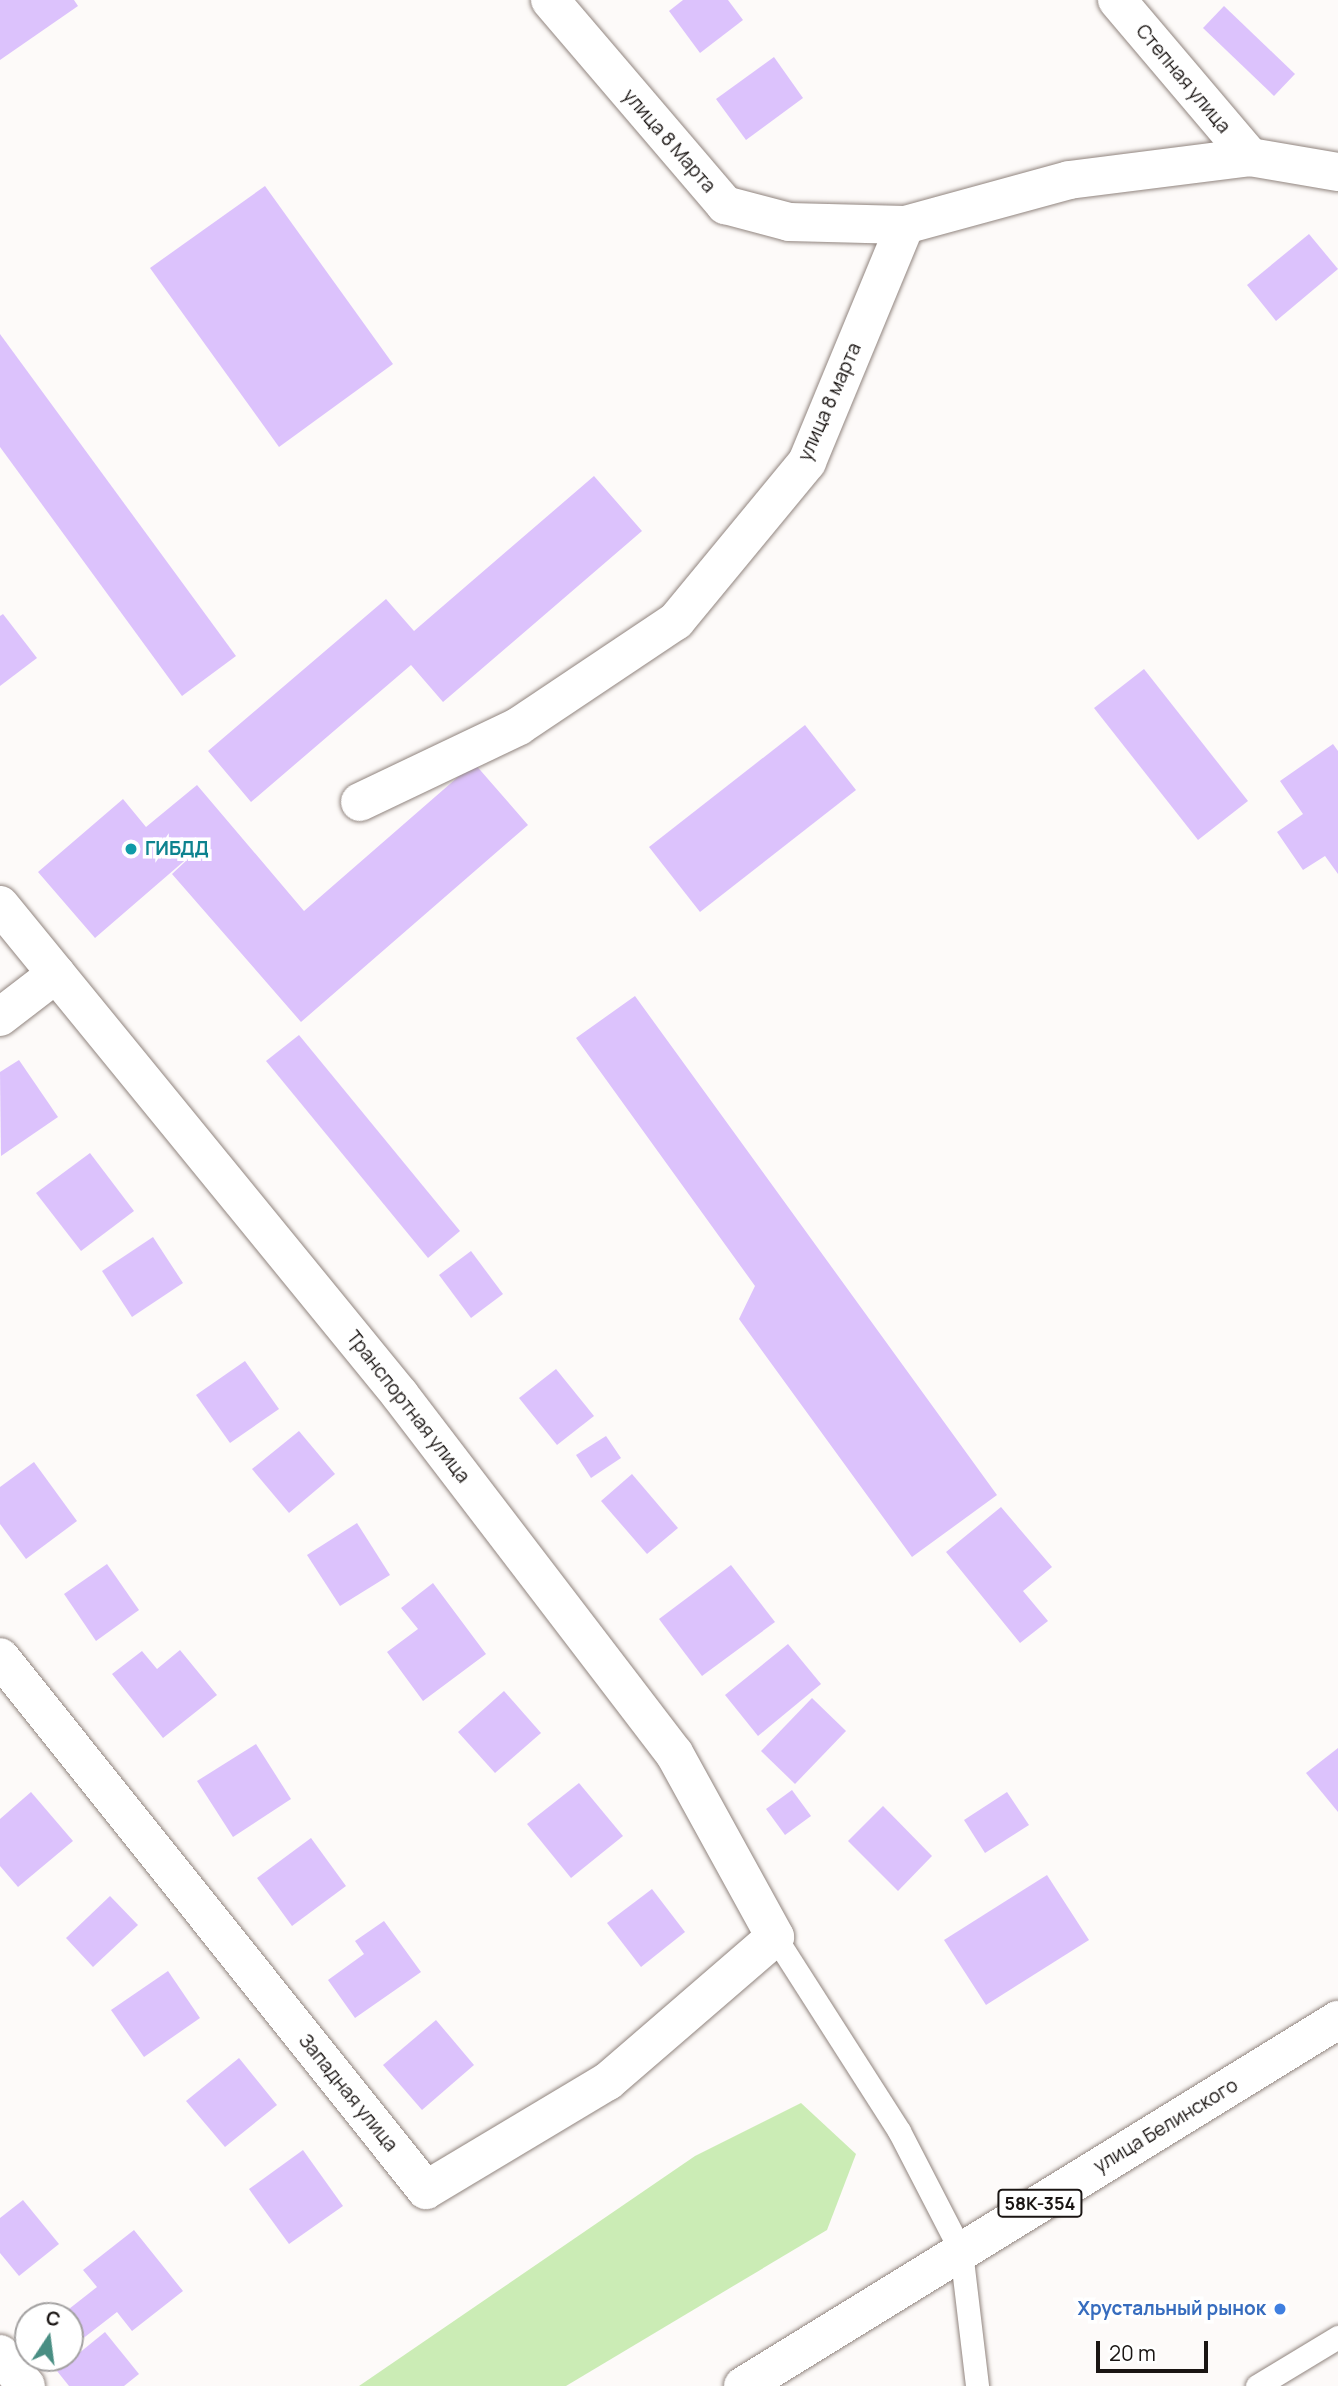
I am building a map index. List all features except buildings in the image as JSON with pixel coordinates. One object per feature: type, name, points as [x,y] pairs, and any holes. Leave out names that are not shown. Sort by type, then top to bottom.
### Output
[{"type":"street","name":"улица 8 Марта","points":[[550,0],[725,205],[789,222],[905,225]]},
{"type":"street","name":"Степная улица","points":[[1117,0],[1250,157]]},
{"type":"street","points":[[905,225],[1069,180],[1250,157],[1338,172]]},
{"type":"street","name":"улица 8 марта","points":[[360,802],[519,726],[676,621],[807,462],[905,225]]},
{"type":"street","name":"Транспортная улица","points":[[0,905],[400,1395],[674,1753],[775,1937]]},
{"type":"street","points":[[0,1017],[56,974]]},
{"type":"street","name":"Западная улица","points":[[0,1657],[426,2190],[608,2081],[775,1937]]},
{"type":"street","name":"улица Белинского","points":[[743,2386],[1338,2020]]},
{"type":"street","points":[[0,2354],[26,2386]]},
{"type":"lane","points":[[775,1937],[899,2132],[961,2251],[977,2386]]},
{"type":"lane","points":[[1257,2386],[1338,2337]]},
{"type":"green space","points":[[801,2103],[856,2154],[827,2230],[566,2386],[359,2386],[695,2156]]},
{"type":"place","name":"ГИБДД","points":[[131,849]]},
{"type":"place","name":"Хрустальный рынок","points":[[1280,2309]]}]
